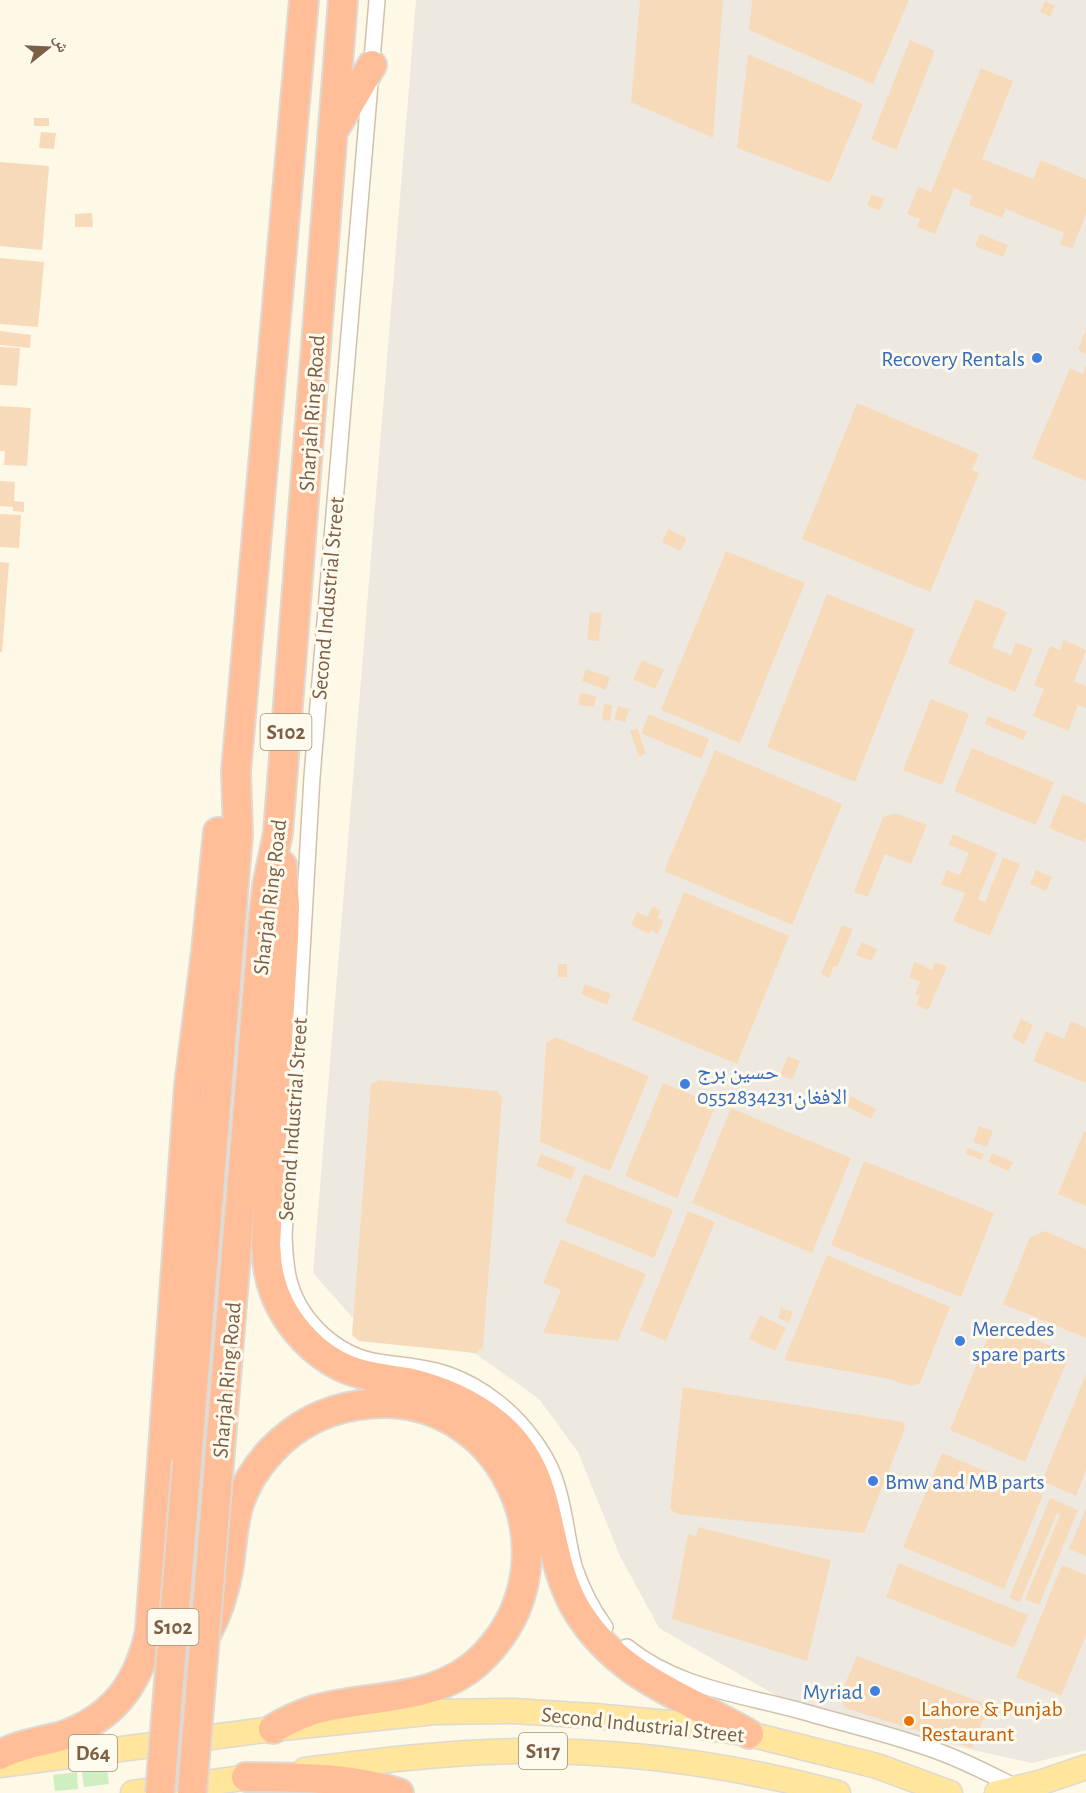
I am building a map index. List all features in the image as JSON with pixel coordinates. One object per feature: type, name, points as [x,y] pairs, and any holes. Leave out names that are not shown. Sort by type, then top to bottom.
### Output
[{"type":"highway","name":"Sharjah Ring Road","points":[[178,1791],[187,1461],[238,834],[236,772],[304,0]]},
{"type":"highway","name":"Sharjah Ring Road","points":[[178,1791],[205,1638],[264,912],[278,833],[343,0]]},
{"type":"highway","points":[[333,132],[372,65]]},
{"type":"highway","points":[[0,1755],[18,1746],[62,1736],[102,1715],[121,1698],[135,1678],[145,1656],[150,1631],[193,1049],[219,827],[236,772]]},
{"type":"highway","points":[[278,833],[285,905],[266,1245],[269,1273],[284,1312],[296,1330],[327,1359],[369,1376],[438,1390],[493,1421],[524,1454],[534,1472],[547,1511],[554,1548],[566,1585],[577,1610],[603,1646],[654,1684],[748,1734]]},
{"type":"highway","points":[[205,1638],[216,1617],[223,1594],[239,1504],[254,1473],[278,1444],[316,1417],[343,1407],[371,1403],[400,1404],[427,1410],[453,1422],[476,1438],[496,1459],[511,1483],[522,1509],[527,1538],[527,1566],[522,1594],[511,1620],[495,1644],[482,1658],[451,1681],[413,1693],[316,1710],[286,1721],[273,1729]]},
{"type":"highway","points":[[246,1777],[358,1782],[399,1793]]},
{"type":"main road","name":"Second Industrial Street","points":[[185,1742],[273,1729],[435,1712],[513,1711],[594,1716],[680,1724],[748,1734],[877,1766],[950,1793]]},
{"type":"main road","name":"D64","points":[[0,1765],[185,1742]]},
{"type":"main road","name":"Second Industrial Street","points":[[178,1791],[246,1777],[348,1764],[438,1755],[519,1751],[681,1761],[753,1773],[838,1793]]},
{"type":"main road","points":[[1009,1791],[1086,1767]]},
{"type":"main road","name":"D64","points":[[133,1793],[178,1791]]},
{"type":"street","name":"Second Industrial Street","points":[[377,0],[312,777],[284,1235],[285,1260],[291,1286],[301,1309],[315,1327],[350,1353],[371,1360],[450,1375],[498,1402],[520,1424],[540,1451],[554,1476],[563,1506],[574,1565],[591,1605],[604,1626],[638,1656],[662,1671],[688,1682],[840,1722],[945,1754],[1009,1791]]},
{"type":"shaded area","points":[[416,0],[1086,0],[1086,1750],[1032,1763],[897,1733],[777,1696],[659,1628],[620,1556],[578,1452],[539,1399],[476,1354],[360,1326],[313,1273]]},
{"type":"green space","points":[[107,1769],[109,1784],[84,1787],[82,1772]]},
{"type":"green space","points":[[77,1772],[78,1789],[55,1791],[53,1775]]},
{"type":"building","points":[[640,0],[723,0],[713,138],[631,102]]},
{"type":"building","points":[[752,0],[909,0],[873,84],[749,30]]},
{"type":"building","points":[[1045,1],[1055,6],[1050,17],[1040,12]]},
{"type":"building","points":[[910,40],[935,51],[896,150],[871,139]]},
{"type":"building","points":[[748,54],[863,104],[830,183],[737,148]]},
{"type":"building","points":[[981,68],[1013,81],[982,159],[1033,179],[1041,160],[1086,179],[1086,214],[1072,249],[1060,244],[1064,233],[1006,209],[1002,218],[969,205],[972,196],[954,188],[935,234],[917,227],[920,219],[907,214],[918,187],[931,192]]},
{"type":"building","points":[[34,118],[49,118],[49,126],[34,126]]},
{"type":"building","points":[[41,132],[56,133],[54,149],[39,148]]},
{"type":"building","points":[[0,162],[49,166],[42,250],[0,246]]},
{"type":"building","points":[[872,194],[884,199],[879,211],[867,205]]},
{"type":"building","points":[[92,213],[93,227],[75,227],[75,214]]},
{"type":"building","points":[[980,234],[1008,245],[1003,257],[975,246]]},
{"type":"building","points":[[0,258],[44,262],[38,327],[0,324]]},
{"type":"building","points":[[1086,329],[1086,354],[1078,350]]},
{"type":"building","points":[[0,331],[31,335],[30,348],[0,345]]},
{"type":"building","points":[[0,347],[20,348],[17,386],[0,385]]},
{"type":"building","points":[[1086,365],[1086,481],[1032,458],[1070,368],[1083,374]]},
{"type":"building","points":[[857,403],[979,454],[972,470],[979,473],[930,592],[802,539]]},
{"type":"building","points":[[0,406],[31,408],[27,466],[4,465],[5,451],[0,451]]},
{"type":"building","points":[[0,481],[15,482],[14,501],[24,502],[24,512],[13,511],[13,507],[0,506]]},
{"type":"building","points":[[0,514],[21,515],[19,548],[0,547]]},
{"type":"building","points":[[668,529],[687,538],[680,551],[662,542]]},
{"type":"building","points":[[726,551],[805,583],[740,743],[661,710]]},
{"type":"building","points":[[0,562],[9,563],[2,652],[0,652]]},
{"type":"building","points":[[827,594],[915,629],[855,782],[767,747]]},
{"type":"building","points":[[976,599],[1007,612],[992,647],[1011,655],[1016,642],[1033,649],[1015,692],[948,663]]},
{"type":"building","points":[[590,612],[602,613],[599,641],[587,640]]},
{"type":"building","points":[[1064,640],[1086,650],[1074,681],[1086,686],[1086,708],[1078,705],[1068,731],[1033,716],[1044,689],[1034,685],[1050,646],[1060,650]]},
{"type":"building","points":[[642,660],[664,670],[655,689],[633,679]]},
{"type":"building","points":[[586,669],[610,677],[606,690],[582,681]]},
{"type":"building","points":[[580,693],[596,696],[594,707],[578,705]]},
{"type":"building","points":[[931,699],[969,714],[942,785],[903,770]]},
{"type":"building","points":[[604,704],[612,705],[610,721],[602,720]]},
{"type":"building","points":[[618,706],[629,709],[625,722],[614,719]]},
{"type":"building","points":[[649,714],[709,739],[701,759],[641,733]]},
{"type":"building","points":[[988,716],[1027,732],[1023,740],[985,724]]},
{"type":"building","points":[[637,728],[646,753],[639,756],[630,731]]},
{"type":"building","points":[[972,748],[1054,782],[1036,825],[954,791]]},
{"type":"building","points":[[715,750],[842,804],[792,925],[664,871]]},
{"type":"building","points":[[1063,794],[1086,804],[1084,842],[1049,828]]},
{"type":"building","points":[[896,813],[927,825],[911,864],[885,854],[868,897],[854,892],[883,817]]},
{"type":"building","points":[[953,834],[997,853],[978,899],[985,902],[1003,857],[1020,864],[990,936],[953,921],[965,893],[941,884],[947,870],[960,875],[969,853],[949,845]]},
{"type":"building","points":[[1036,870],[1052,877],[1046,891],[1030,884]]},
{"type":"building","points":[[684,892],[789,936],[737,1064],[632,1020]]},
{"type":"building","points":[[653,906],[661,911],[657,918],[664,921],[658,934],[651,930],[649,934],[631,925],[637,912],[647,917]]},
{"type":"building","points":[[842,925],[853,929],[837,967],[834,966],[829,978],[821,974]]},
{"type":"building","points":[[862,942],[877,949],[871,961],[856,955]]},
{"type":"building","points":[[915,962],[932,970],[935,962],[947,967],[928,1010],[916,1005],[920,996],[915,994],[920,982],[909,977]]},
{"type":"building","points":[[558,964],[567,964],[567,977],[558,977]]},
{"type":"building","points":[[585,984],[611,994],[607,1005],[581,994]]},
{"type":"building","points":[[1021,1019],[1033,1025],[1024,1044],[1012,1038]]},
{"type":"building","points":[[1071,1021],[1086,1028],[1086,1083],[1033,1061],[1046,1031],[1064,1039]]},
{"type":"building","points":[[556,1037],[649,1076],[610,1171],[540,1142],[546,1043]]},
{"type":"building","points":[[788,1056],[800,1061],[792,1080],[780,1075]]},
{"type":"building","points":[[379,1080],[497,1091],[502,1098],[483,1347],[476,1353],[359,1341],[352,1335],[371,1084]]},
{"type":"building","points":[[663,1083],[716,1105],[677,1198],[625,1176]]},
{"type":"building","points":[[851,1096],[876,1109],[871,1119],[846,1106]]},
{"type":"building","points":[[731,1108],[851,1158],[812,1253],[692,1203]]},
{"type":"building","points":[[979,1126],[993,1131],[987,1147],[973,1142]]},
{"type":"building","points":[[1084,1131],[1086,1132],[1086,1206],[1058,1194]]},
{"type":"building","points":[[968,1148],[984,1154],[981,1160],[966,1154]]},
{"type":"building","points":[[992,1153],[1013,1162],[1008,1171],[988,1162]]},
{"type":"building","points":[[541,1154],[576,1168],[571,1180],[536,1166]]},
{"type":"building","points":[[864,1161],[994,1213],[961,1297],[831,1245]]},
{"type":"building","points":[[584,1174],[673,1210],[654,1258],[565,1222]]},
{"type":"building","points":[[688,1211],[715,1222],[666,1341],[640,1330]]},
{"type":"building","points":[[1045,1231],[1086,1249],[1086,1338],[1003,1304],[1030,1237]]},
{"type":"building","points":[[561,1239],[646,1274],[618,1341],[543,1333],[561,1290],[543,1283]]},
{"type":"building","points":[[827,1255],[950,1307],[920,1383],[911,1386],[884,1378],[784,1360]]},
{"type":"building","points":[[781,1308],[793,1312],[789,1323],[778,1318]]},
{"type":"building","points":[[760,1315],[786,1328],[775,1351],[749,1339]]},
{"type":"building","points":[[994,1322],[1070,1354],[1025,1462],[950,1430]]},
{"type":"building","points":[[1086,1374],[1086,1470],[1076,1496],[1042,1481]]},
{"type":"building","points":[[683,1387],[903,1422],[905,1429],[864,1533],[676,1514],[670,1508]]},
{"type":"building","points":[[942,1453],[1043,1495],[1004,1589],[903,1547]]},
{"type":"building","points":[[1050,1498],[1078,1510],[1039,1605],[1025,1599],[1060,1515],[1057,1513],[1020,1602],[1009,1598]]},
{"type":"building","points":[[1086,1508],[1086,1556],[1069,1549]]},
{"type":"building","points":[[698,1527],[831,1560],[807,1661],[672,1619],[688,1534],[696,1536]]},
{"type":"building","points":[[899,1563],[1028,1615],[1014,1648],[886,1597]]},
{"type":"building","points":[[1062,1565],[1086,1575],[1086,1635],[1061,1696],[1016,1677]]},
{"type":"building","points":[[857,1656],[989,1705],[972,1748],[845,1708],[840,1696]]},
{"type":"place","name":"Recovery Rentals","points":[[1037,358]]},
{"type":"place","name":"حسين برج الافغان0552834231","points":[[685,1084]]},
{"type":"place","name":"Mercedes spare parts","points":[[960,1341]]},
{"type":"place","name":"Bmw and MB parts","points":[[873,1481]]},
{"type":"place","name":"Myriad","points":[[875,1691]]},
{"type":"place","name":"Lahore & Punjab Restaurant","points":[[909,1721]]}]
